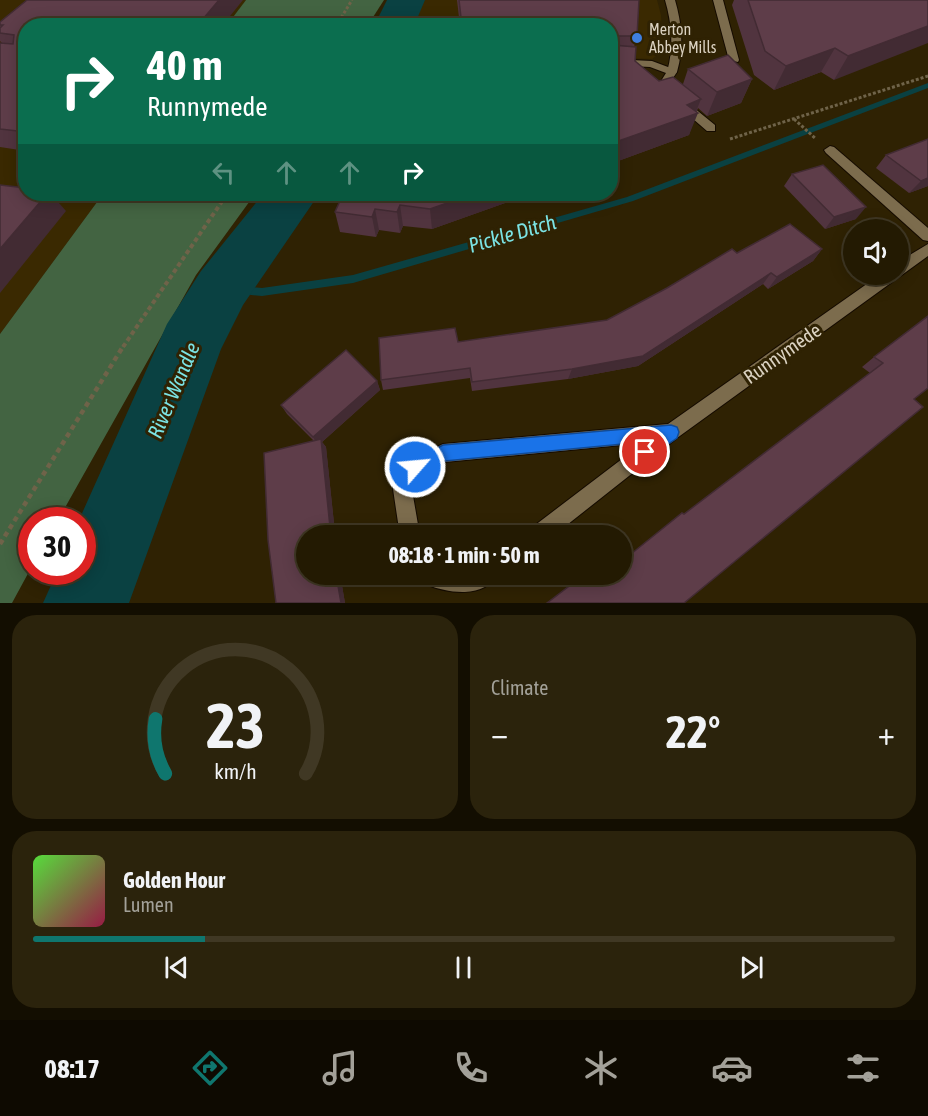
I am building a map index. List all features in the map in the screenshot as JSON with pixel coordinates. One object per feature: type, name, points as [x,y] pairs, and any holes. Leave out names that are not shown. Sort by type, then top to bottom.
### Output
[{"type":"street","points":[[670,0],[675,22],[676,56],[672,72],[666,81],[667,91],[711,128]]},
{"type":"street","points":[[718,0],[734,60]]},
{"type":"street","points":[[618,62],[652,64],[672,72]]},
{"type":"street","points":[[830,150],[928,236]]},
{"type":"street","points":[[909,262],[928,249]]},
{"type":"street","name":"Runnymede","points":[[551,525],[671,432],[877,285]]},
{"type":"street","points":[[408,525],[402,489],[415,467],[443,453],[671,432]]},
{"type":"path","points":[[341,18],[351,0]]},
{"type":"path","points":[[725,141],[928,76]]},
{"type":"path","points":[[793,118],[817,140]]},
{"type":"path","points":[[0,544],[118,354],[222,201]]},
{"type":"shaded area","points":[[0,0],[246,0],[232,18],[18,18],[18,201],[98,201],[0,334]]},
{"type":"shaded area","name":"Merton Abbey Mills","points":[[418,0],[657,0],[661,15],[663,51],[652,59],[624,58],[618,44],[618,18],[410,18]]},
{"type":"green space","points":[[246,0],[384,0],[372,18],[232,18]]},
{"type":"green space","points":[[98,201],[250,201],[196,275],[65,507],[18,507],[18,585],[22,585],[12,603],[0,603],[0,334]]},
{"type":"building","points":[[27,0],[219,0],[204,18],[18,18],[18,131],[0,129],[0,43],[13,44],[14,35],[0,33],[3,25],[0,25],[0,22]]},
{"type":"building","points":[[459,0],[639,0],[637,36],[618,36],[618,18],[461,18]]},
{"type":"building","points":[[748,0],[928,0],[928,26],[848,56],[835,48],[786,66],[765,51]]},
{"type":"building","points":[[618,45],[636,47],[635,61],[659,81],[673,77],[701,99],[687,105],[698,113],[618,141]]},
{"type":"building","points":[[728,55],[752,79],[717,92],[688,69]]},
{"type":"building","points":[[928,139],[928,178],[921,181],[886,155]]},
{"type":"building","points":[[823,165],[866,207],[834,217],[792,174]]},
{"type":"building","points":[[0,185],[18,187],[18,201],[41,201],[0,249]]},
{"type":"building","points":[[340,201],[453,201],[430,209],[400,205],[397,212],[375,209],[372,217],[335,212]]},
{"type":"building","points":[[790,224],[822,249],[777,277],[771,273],[643,356],[572,369],[472,382],[470,368],[381,380],[379,338],[455,328],[458,342],[607,320],[667,288],[732,249],[737,253]]},
{"type":"building","points":[[928,316],[928,388],[914,399],[923,407],[684,603],[547,603],[571,585],[632,585],[632,553],[682,513],[684,514],[883,363],[874,357]]},
{"type":"building","points":[[346,350],[377,381],[313,437],[281,405]]},
{"type":"building","points":[[321,439],[330,525],[296,525],[296,585],[338,585],[341,603],[276,603],[268,540],[264,453]]},
{"type":"waterway","name":"River Wandle","points":[[398,18],[406,0]]},
{"type":"waterway","name":"Pickle Ditch","points":[[222,288],[262,292],[353,279],[630,199],[928,85]]},
{"type":"waterway","name":"River Wandle","points":[[86,603],[190,344],[222,288],[287,201]]},
{"type":"place","name":"Merton Abbey Mills","points":[[637,38]]},
{"type":"route","points":[[415,467],[443,453],[671,432],[645,452]]}]
